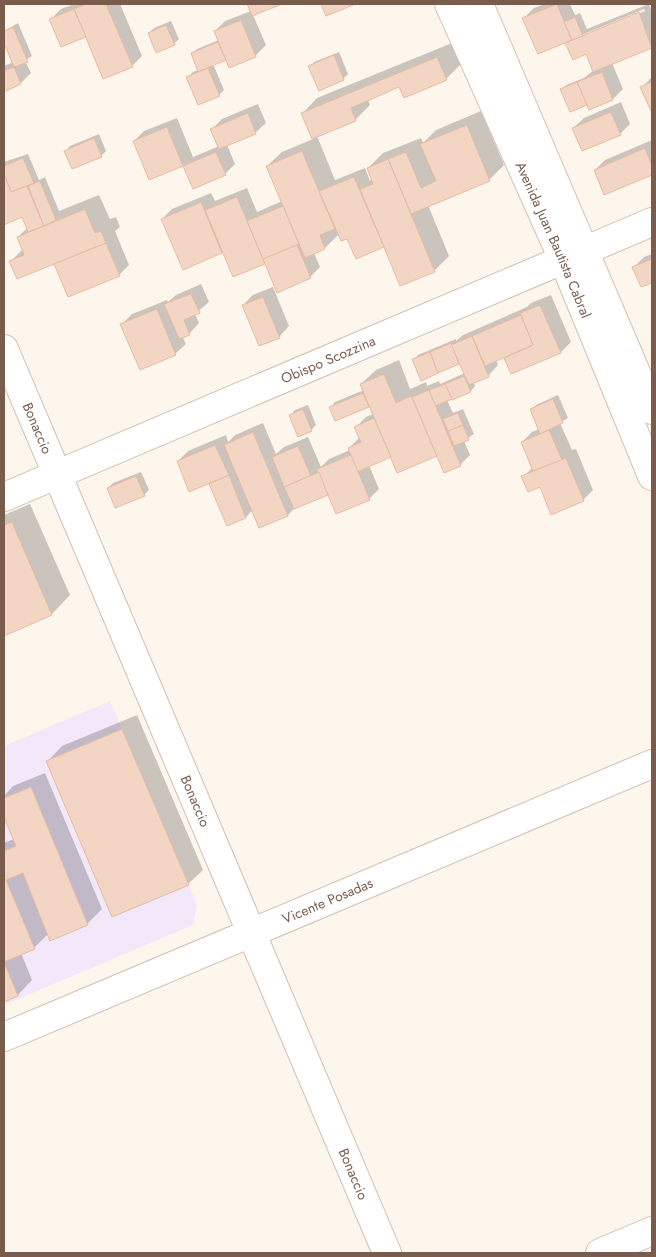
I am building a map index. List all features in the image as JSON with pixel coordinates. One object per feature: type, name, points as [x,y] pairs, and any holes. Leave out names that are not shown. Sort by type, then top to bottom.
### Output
[{"type":"street","name":"Avenida Juan Bautista Cabral","points":[[449,4],[652,410]]},
{"type":"street","name":"Avenida Juan Bautista Cabral","points":[[479,4],[574,255],[652,476]]},
{"type":"street","name":"Obispo Scozzina","points":[[4,496],[652,222]]},
{"type":"street","name":"Bonaccio","points":[[4,349],[388,1253]]},
{"type":"street","name":"Vicente Posadas","points":[[4,1037],[652,764]]},
{"type":"street","points":[[600,1253],[652,1231]]},
{"type":"shaded area","points":[[110,701],[197,905],[193,925],[4,1005],[4,746]]},
{"type":"building","points":[[86,4],[106,4],[133,67],[103,79],[74,9]]},
{"type":"building","points":[[247,4],[282,4],[252,16]]},
{"type":"building","points":[[321,4],[353,4],[353,5],[326,16]]},
{"type":"building","points":[[557,4],[572,40],[538,54],[522,18]]},
{"type":"building","points":[[74,9],[86,37],[61,47],[49,19]]},
{"type":"building","points":[[639,12],[652,48],[593,72],[586,54],[573,60],[565,43]]},
{"type":"building","points":[[575,17],[583,36],[572,40],[564,22]]},
{"type":"building","points":[[241,20],[256,57],[229,68],[214,31]]},
{"type":"building","points":[[166,25],[175,45],[156,53],[148,33]]},
{"type":"building","points":[[13,27],[28,62],[14,67],[4,43],[4,31]]},
{"type":"building","points":[[218,42],[226,60],[198,72],[191,53]]},
{"type":"building","points":[[334,55],[344,80],[319,91],[308,66]]},
{"type":"building","points":[[437,57],[447,80],[404,98],[399,87],[351,108],[356,121],[312,139],[301,113]]},
{"type":"building","points":[[14,67],[21,84],[4,92],[4,71]]},
{"type":"building","points":[[208,68],[220,96],[198,105],[186,77]]},
{"type":"building","points":[[602,72],[613,100],[589,110],[577,82]]},
{"type":"building","points":[[577,82],[587,105],[570,112],[560,89]]},
{"type":"building","points":[[652,82],[652,111],[651,111],[640,87]]},
{"type":"building","points":[[611,112],[621,135],[582,151],[572,128]]},
{"type":"building","points":[[248,113],[256,134],[219,149],[210,129]]},
{"type":"building","points":[[467,125],[490,181],[411,214],[388,159],[406,152],[421,188],[436,181],[420,144]]},
{"type":"building","points":[[167,127],[183,166],[149,180],[133,141]]},
{"type":"building","points":[[94,138],[102,157],[72,169],[64,151]]},
{"type":"building","points":[[645,148],[652,166],[652,175],[604,195],[594,170]]},
{"type":"building","points":[[302,151],[335,229],[320,235],[325,249],[305,258],[266,166]]},
{"type":"building","points":[[216,152],[226,175],[193,189],[183,166]]},
{"type":"building","points":[[23,158],[34,183],[11,192],[4,174],[4,166]]},
{"type":"building","points":[[388,159],[435,272],[400,286],[360,189],[373,184],[367,168]]},
{"type":"building","points":[[4,174],[11,192],[27,186],[44,226],[28,232],[22,217],[4,225]]},
{"type":"building","points":[[354,177],[384,247],[356,259],[347,239],[341,241],[319,191]]},
{"type":"building","points":[[40,181],[56,220],[44,226],[28,186]]},
{"type":"building","points":[[237,197],[265,264],[233,277],[205,210]]},
{"type":"building","points":[[201,202],[222,253],[183,270],[161,219]]},
{"type":"building","points":[[283,206],[299,244],[263,259],[247,221]]},
{"type":"building","points":[[85,209],[95,233],[101,231],[106,243],[17,279],[9,261],[24,255],[17,237]]},
{"type":"building","points":[[106,243],[120,276],[68,297],[54,264]]},
{"type":"building","points":[[297,245],[311,278],[277,293],[263,259]]},
{"type":"building","points":[[652,259],[652,283],[641,287],[632,267]]},
{"type":"building","points":[[191,294],[200,313],[184,320],[190,335],[179,339],[164,304]]},
{"type":"building","points":[[263,297],[280,338],[259,346],[242,305]]},
{"type":"building","points":[[540,305],[561,353],[511,374],[504,358],[533,345],[520,313]]},
{"type":"building","points":[[157,309],[176,355],[140,370],[120,324]]},
{"type":"building","points":[[521,315],[533,345],[485,366],[472,336]]},
{"type":"building","points":[[472,336],[489,377],[469,385],[451,345]]},
{"type":"building","points":[[451,343],[459,364],[438,373],[430,352]]},
{"type":"building","points":[[430,352],[438,373],[421,381],[412,359]]},
{"type":"building","points":[[384,374],[396,403],[412,397],[437,456],[397,473],[360,384]]},
{"type":"building","points":[[464,376],[471,392],[452,400],[445,384]]},
{"type":"building","points":[[445,384],[452,399],[435,406],[429,390]]},
{"type":"building","points":[[429,390],[461,466],[444,473],[412,397]]},
{"type":"building","points":[[363,393],[369,407],[335,421],[329,407]]},
{"type":"building","points":[[553,399],[563,423],[540,434],[530,409]]},
{"type":"building","points":[[303,409],[312,431],[298,437],[289,415]]},
{"type":"building","points":[[458,413],[463,425],[448,431],[443,419]]},
{"type":"building","points":[[374,418],[391,457],[357,472],[348,448],[361,442],[354,427]]},
{"type":"building","points":[[463,425],[469,440],[454,446],[448,431]]},
{"type":"building","points":[[549,430],[562,460],[533,471],[521,442]]},
{"type":"building","points":[[253,432],[288,516],[259,528],[224,445]]},
{"type":"building","points":[[215,445],[229,475],[189,492],[177,461]]},
{"type":"building","points":[[298,446],[311,476],[284,487],[272,457]]},
{"type":"building","points":[[351,455],[370,500],[336,514],[317,469]]},
{"type":"building","points":[[566,458],[584,501],[551,515],[540,487],[528,492],[521,476]]},
{"type":"building","points":[[319,472],[328,495],[294,509],[284,487]]},
{"type":"building","points":[[229,475],[246,518],[227,526],[209,484]]},
{"type":"building","points":[[136,476],[145,496],[115,508],[107,488]]},
{"type":"building","points":[[12,522],[52,615],[4,636],[4,525]]},
{"type":"building","points":[[122,729],[189,885],[112,917],[46,761]]},
{"type":"building","points":[[31,787],[88,925],[50,941],[23,873],[6,880],[35,949],[4,962],[4,851],[16,846],[4,817],[4,798]]},
{"type":"building","points":[[4,962],[18,996],[4,1002]]}]
